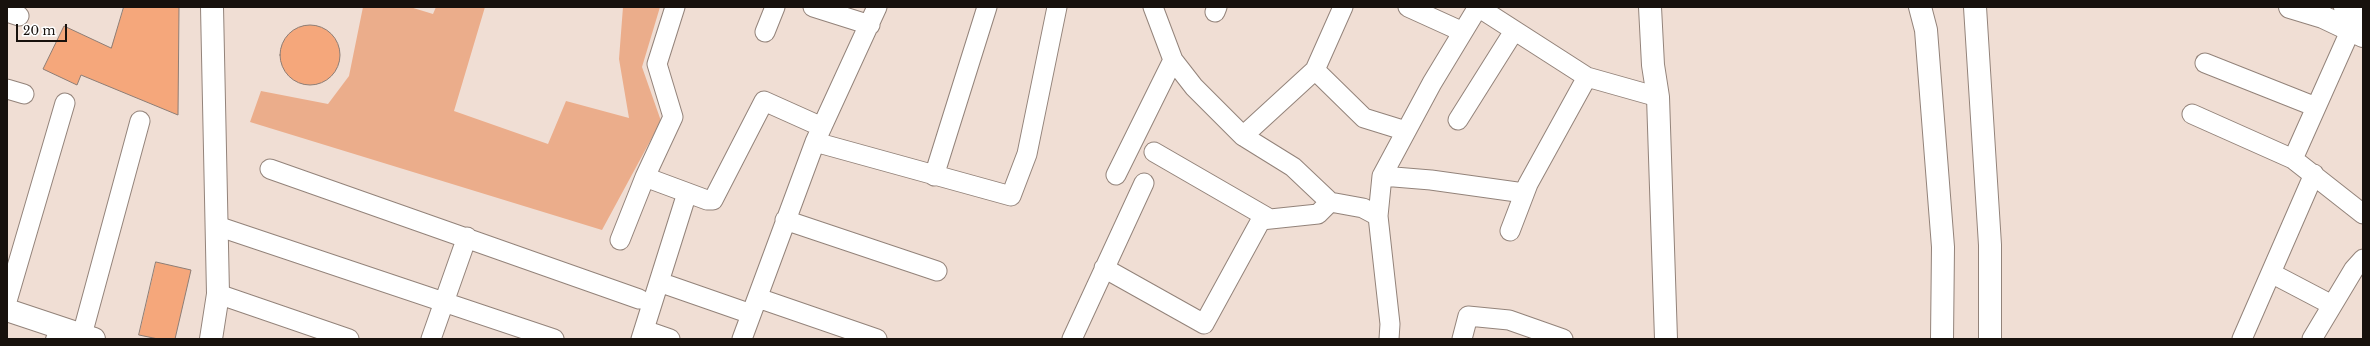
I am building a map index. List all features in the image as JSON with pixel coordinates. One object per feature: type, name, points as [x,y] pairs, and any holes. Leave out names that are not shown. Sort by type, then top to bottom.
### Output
[{"type":"street","points":[[211,339],[218,294],[212,7]]},
{"type":"street","points":[[620,240],[645,177],[673,117],[657,64],[675,7]]},
{"type":"street","points":[[765,32],[775,7]]},
{"type":"street","points":[[813,7],[870,25]]},
{"type":"street","points":[[742,339],[818,134],[870,25],[877,7]]},
{"type":"street","points":[[934,176],[987,7]]},
{"type":"street","points":[[645,177],[687,193],[711,200],[716,197],[764,101],[818,134],[934,176],[1011,196],[1027,154],[1057,7]]},
{"type":"street","points":[[1154,7],[1173,60],[1194,87],[1243,136],[1293,167],[1330,202],[1363,208],[1378,216]]},
{"type":"street","points":[[1243,136],[1315,70],[1343,7]]},
{"type":"street","points":[[1408,7],[1463,32]]},
{"type":"street","points":[[1389,339],[1390,324],[1378,216],[1382,176],[1406,131],[1478,7],[1586,77],[1658,97]]},
{"type":"street","points":[[1650,7],[1653,64],[1658,97],[1666,339]]},
{"type":"street","points":[[1920,7],[1926,30],[1943,248],[1942,339]]},
{"type":"street","points":[[1975,7],[1990,245],[1990,339]]},
{"type":"street","points":[[2290,7],[2359,27]]},
{"type":"street","points":[[2345,7],[2359,27]]},
{"type":"street","points":[[2292,159],[2316,107],[2359,27]]},
{"type":"street","points":[[1458,120],[1514,31]]},
{"type":"street","points":[[1116,175],[1173,60]]},
{"type":"street","points":[[2206,64],[2316,107]]},
{"type":"street","points":[[1315,70],[1364,118],[1406,131]]},
{"type":"street","points":[[1510,231],[1524,193],[1586,77]]},
{"type":"street","points":[[7,301],[66,103]]},
{"type":"street","points":[[2192,114],[2292,159],[2314,174],[2363,214]]},
{"type":"street","points":[[7,310],[53,332],[88,337],[140,120]]},
{"type":"street","points":[[1154,152],[1270,219]]},
{"type":"street","points":[[270,169],[467,237],[639,299]]},
{"type":"street","points":[[2242,339],[2314,174]]},
{"type":"street","points":[[1382,176],[1431,180],[1524,193]]},
{"type":"street","points":[[1072,339],[1144,183]]},
{"type":"street","points":[[670,339],[642,334],[687,193]]},
{"type":"street","points":[[1104,268],[1204,324],[1261,220],[1318,214],[1330,202]]},
{"type":"street","points":[[785,220],[937,271]]},
{"type":"street","points":[[217,226],[554,339]]},
{"type":"street","points":[[431,339],[467,237]]},
{"type":"street","points":[[2312,339],[2354,269],[2363,259]]},
{"type":"street","points":[[2271,273],[2332,305]]},
{"type":"street","points":[[659,282],[877,339]]},
{"type":"street","points":[[218,294],[349,339]]},
{"type":"street","points":[[1462,339],[1468,316],[1509,320],[1563,339]]},
{"type":"shaded area","points":[[363,7],[410,7],[433,14],[436,7],[485,7],[454,111],[548,144],[566,101],[629,118],[619,59],[623,7],[660,7],[642,67],[661,121],[602,230],[250,122],[261,91],[328,104],[349,76]]},
{"type":"building","points":[[124,7],[179,7],[178,115],[81,75],[77,85],[43,69],[64,26],[111,48]]},
{"type":"building","points":[[310,25],[326,30],[331,34],[335,39],[340,55],[335,71],[331,76],[326,80],[310,85],[294,80],[289,76],[285,71],[280,55],[285,39],[289,34],[294,30]]},
{"type":"building","points":[[156,262],[191,270],[175,339],[158,339],[139,335]]}]
